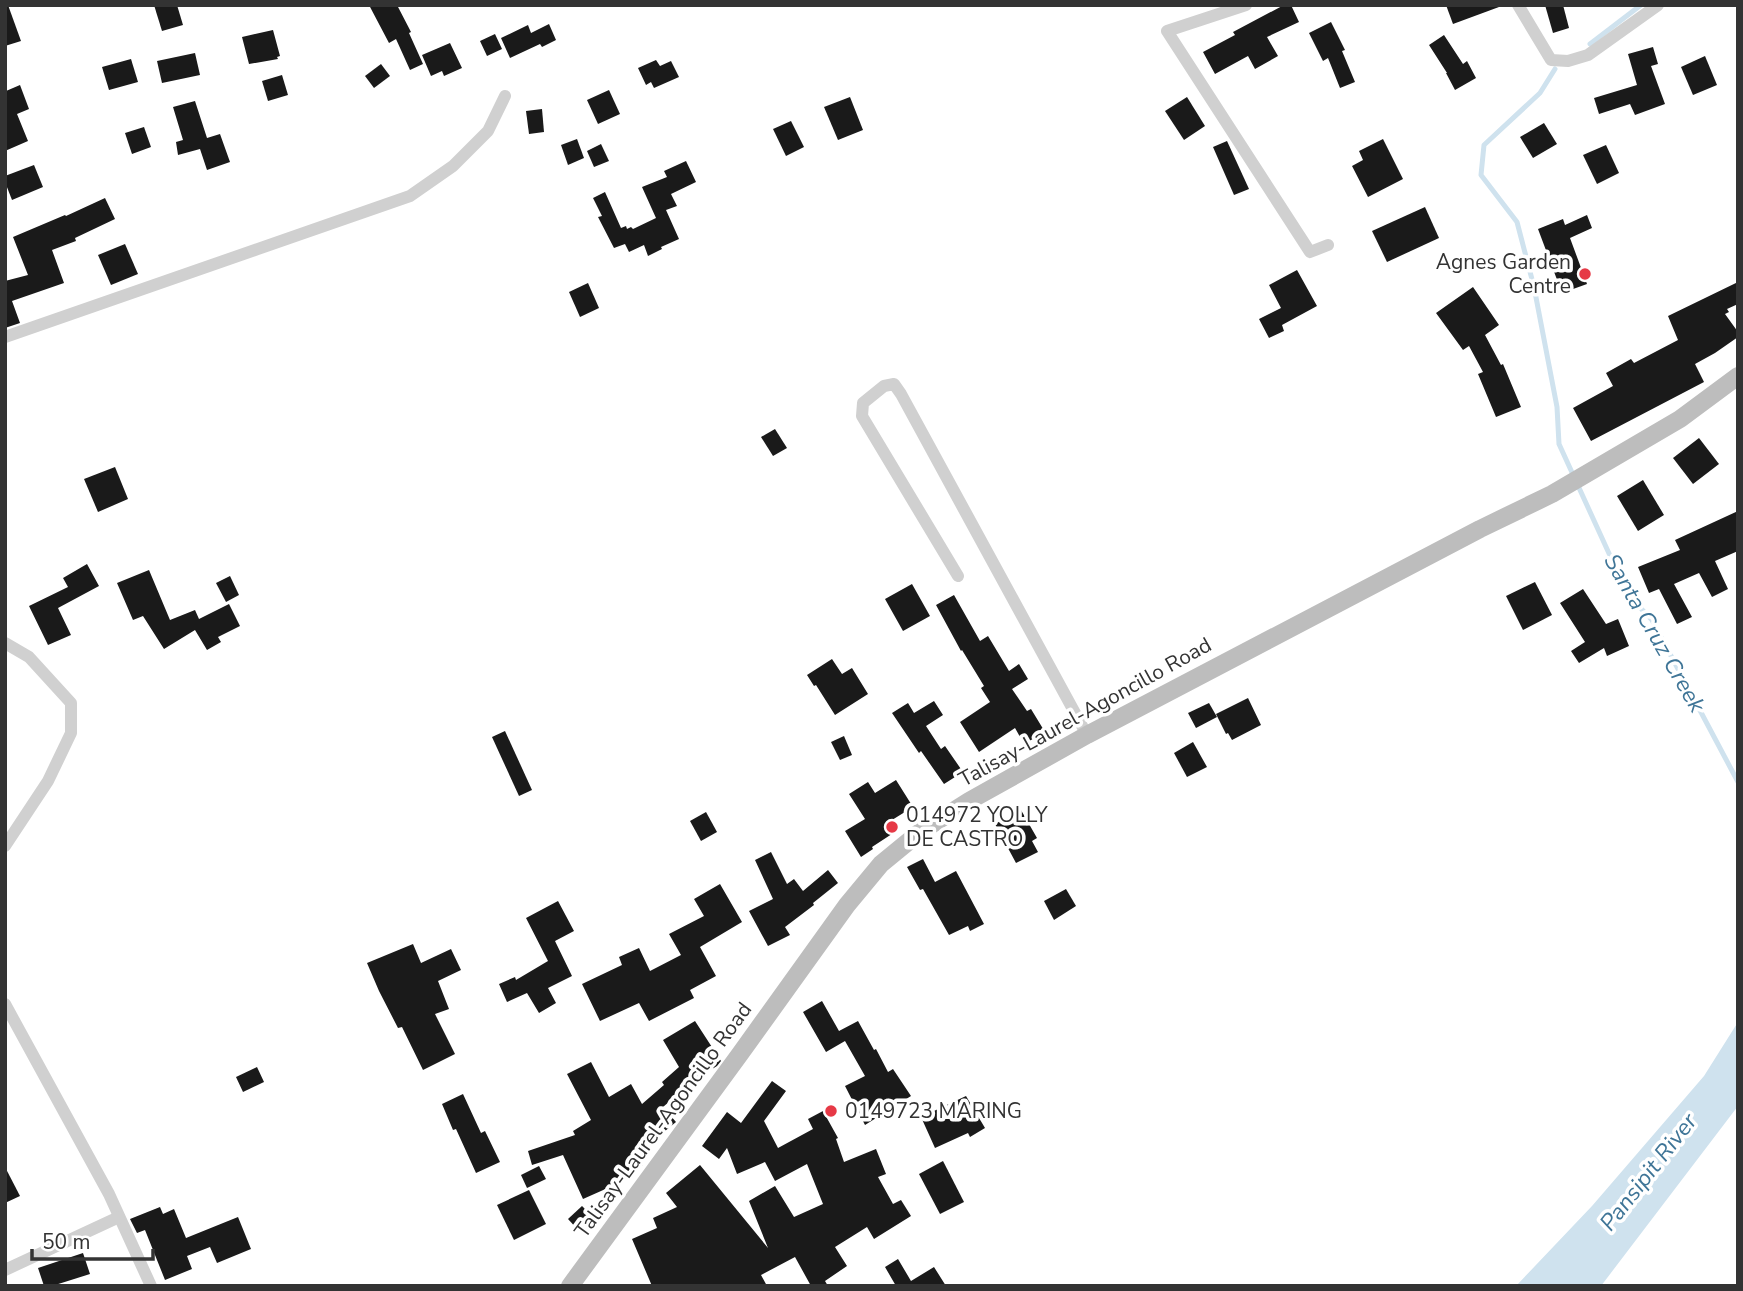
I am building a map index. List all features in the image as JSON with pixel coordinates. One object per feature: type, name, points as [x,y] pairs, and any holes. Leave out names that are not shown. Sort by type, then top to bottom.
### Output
[{"type":"main road","name":"Talisay-Laurel-Agoncillo Road","points":[[570,1286],[847,905],[881,864],[920,832],[1087,734],[1480,528],[1552,494],[1680,419],[1738,376]]},
{"type":"street","points":[[1246,5],[1167,31],[1310,252],[1328,245]]},
{"type":"street","points":[[1518,5],[1551,60],[1568,61],[1588,55],[1658,5]]},
{"type":"street","points":[[5,337],[411,196],[453,166],[488,131],[505,96]]},
{"type":"street","points":[[958,576],[862,415],[863,403],[884,386],[894,384],[901,394],[1087,734]]},
{"type":"street","points":[[5,643],[29,657],[71,703],[71,733],[48,781],[5,846]]},
{"type":"street","points":[[5,1004],[108,1194],[151,1286]]},
{"type":"street","points":[[5,1270],[119,1217]]},
{"type":"water","name":"Pansipit River","points":[[1738,1022],[1738,1106],[1601,1286],[1516,1286],[1592,1206],[1704,1076]]},
{"type":"building","points":[[5,5],[8,5],[21,41],[5,46]]},
{"type":"building","points":[[154,5],[177,5],[183,25],[162,31]]},
{"type":"building","points":[[369,5],[397,5],[423,64],[410,70],[396,39],[389,43]]},
{"type":"building","points":[[1284,5],[1291,5],[1299,22],[1267,37],[1278,56],[1255,69],[1248,56],[1215,74],[1203,52],[1235,35],[1233,32]]},
{"type":"building","points":[[1446,5],[1498,5],[1499,7],[1453,24]]},
{"type":"building","points":[[1545,5],[1563,5],[1569,28],[1553,33]]},
{"type":"building","points":[[1331,22],[1345,50],[1342,51],[1355,82],[1340,88],[1328,58],[1323,61],[1309,33]]},
{"type":"building","points":[[549,24],[556,40],[542,47],[540,44],[510,58],[501,38],[528,25],[531,33]]},
{"type":"building","points":[[273,30],[280,56],[278,59],[249,64],[242,37]]},
{"type":"building","points":[[495,34],[502,49],[487,56],[480,41]]},
{"type":"building","points":[[1444,35],[1463,64],[1467,61],[1476,78],[1455,90],[1429,45]]},
{"type":"building","points":[[450,43],[462,68],[444,76],[442,71],[431,76],[422,55]]},
{"type":"building","points":[[1653,47],[1658,64],[1651,66],[1665,104],[1635,115],[1630,104],[1599,114],[1594,98],[1637,85],[1628,54]]},
{"type":"building","points":[[195,53],[200,75],[162,83],[157,61]]},
{"type":"building","points":[[1705,56],[1717,85],[1693,95],[1681,67]]},
{"type":"building","points":[[131,59],[138,82],[109,90],[102,67]]},
{"type":"building","points":[[656,60],[660,66],[671,61],[679,77],[654,88],[651,82],[646,85],[638,68]]},
{"type":"building","points":[[381,64],[390,76],[374,88],[365,76]]},
{"type":"building","points":[[282,75],[288,95],[268,101],[262,81]]},
{"type":"building","points":[[20,85],[29,109],[17,114],[28,141],[5,151],[5,89],[6,91]]},
{"type":"building","points":[[609,90],[620,114],[598,124],[587,100]]},
{"type":"building","points":[[850,97],[863,130],[838,140],[824,107]]},
{"type":"building","points":[[1187,97],[1205,126],[1184,140],[1165,111]]},
{"type":"building","points":[[195,101],[207,138],[220,134],[230,162],[207,170],[200,149],[178,155],[176,142],[183,140],[173,107]]},
{"type":"building","points":[[542,109],[544,132],[529,134],[526,111]]},
{"type":"building","points":[[791,121],[804,147],[786,156],[773,129]]},
{"type":"building","points":[[1544,123],[1557,144],[1533,158],[1520,137]]},
{"type":"building","points":[[144,127],[151,147],[132,154],[125,133]]},
{"type":"building","points":[[577,139],[584,158],[568,165],[561,145]]},
{"type":"building","points":[[1383,139],[1403,179],[1368,197],[1352,166],[1363,160],[1359,151]]},
{"type":"building","points":[[1227,141],[1249,189],[1234,195],[1213,147]]},
{"type":"building","points":[[601,144],[609,161],[594,167],[587,151]]},
{"type":"building","points":[[1606,145],[1619,173],[1597,184],[1583,155]]},
{"type":"building","points":[[686,161],[696,182],[671,194],[677,206],[666,210],[679,239],[648,256],[644,245],[629,252],[625,244],[614,248],[598,217],[602,216],[593,198],[605,192],[621,228],[626,226],[627,229],[633,229],[656,218],[642,187],[667,177],[664,171]]},
{"type":"building","points":[[34,165],[43,187],[12,200],[5,176]]},
{"type":"building","points":[[105,198],[115,219],[75,238],[76,241],[52,250],[64,283],[12,301],[20,323],[5,328],[5,281],[28,275],[13,237]]},
{"type":"building","points":[[1425,207],[1439,238],[1387,262],[1372,231]]},
{"type":"building","points":[[1587,215],[1592,228],[1570,238],[1587,284],[1562,293],[1538,229],[1563,219],[1565,225]]},
{"type":"building","points":[[125,244],[138,274],[111,285],[98,255]]},
{"type":"building","points":[[1297,270],[1317,306],[1282,325],[1284,331],[1269,338],[1259,319],[1281,308],[1269,285]]},
{"type":"building","points":[[1738,282],[1738,304],[1727,309],[1729,312],[1725,314],[1738,332],[1738,337],[1695,364],[1704,382],[1591,441],[1573,408],[1613,386],[1606,373],[1631,359],[1634,363],[1678,340],[1668,316]]},
{"type":"building","points":[[588,283],[599,308],[580,317],[569,292]]},
{"type":"building","points":[[1473,287],[1499,325],[1485,335],[1501,365],[1503,364],[1521,407],[1496,417],[1478,374],[1483,372],[1469,346],[1463,350],[1436,313]]},
{"type":"building","points":[[775,429],[787,448],[773,456],[761,437]]},
{"type":"building","points":[[1699,438],[1719,464],[1693,484],[1673,458]]},
{"type":"building","points":[[115,467],[128,499],[98,512],[84,479]]},
{"type":"building","points":[[1643,480],[1664,515],[1638,531],[1617,496]]},
{"type":"building","points":[[1738,511],[1738,551],[1715,561],[1728,589],[1712,597],[1699,573],[1674,584],[1692,617],[1677,624],[1659,589],[1649,593],[1638,567],[1680,550],[1675,540]]},
{"type":"building","points":[[87,564],[99,586],[58,608],[71,635],[48,645],[29,606],[68,587],[63,578]]},
{"type":"building","points":[[149,570],[170,620],[195,610],[199,619],[229,604],[240,626],[218,637],[221,642],[207,650],[195,630],[164,649],[143,616],[133,620],[117,583]]},
{"type":"building","points":[[230,576],[239,595],[226,602],[216,583]]},
{"type":"building","points":[[1535,582],[1552,615],[1523,630],[1506,596]]},
{"type":"building","points":[[912,584],[930,616],[903,631],[885,599]]},
{"type":"building","points":[[1583,589],[1606,624],[1618,619],[1629,646],[1607,656],[1604,648],[1579,663],[1571,651],[1585,642],[1560,603]]},
{"type":"building","points":[[954,595],[980,641],[988,636],[1009,671],[1019,664],[1028,679],[1012,689],[1027,711],[1031,709],[1045,732],[1024,744],[1015,728],[979,752],[960,722],[990,702],[981,688],[984,686],[936,605]]},
{"type":"building","points":[[832,659],[842,674],[852,668],[868,694],[835,715],[807,675]]},
{"type":"building","points":[[1248,698],[1261,725],[1232,740],[1216,714]]},
{"type":"building","points":[[934,701],[943,715],[926,726],[941,749],[945,746],[963,772],[944,784],[892,713],[908,703],[914,713]]},
{"type":"building","points":[[1209,703],[1217,717],[1196,728],[1188,713]]},
{"type":"building","points":[[505,731],[532,790],[519,796],[492,737]]},
{"type":"building","points":[[844,736],[852,755],[840,760],[831,742]]},
{"type":"building","points":[[1193,742],[1207,767],[1187,777],[1174,753]]},
{"type":"building","points":[[896,780],[913,807],[892,820],[898,830],[861,857],[845,831],[865,819],[849,794],[868,782],[875,793]]},
{"type":"building","points":[[1021,810],[1037,838],[1032,841],[1038,852],[1016,863],[995,824]]},
{"type":"building","points":[[706,812],[717,832],[701,841],[690,821]]},
{"type":"building","points":[[771,852],[787,884],[794,879],[803,891],[828,870],[838,883],[785,927],[790,935],[768,946],[749,911],[773,899],[755,860]]},
{"type":"building","points":[[923,859],[935,882],[956,871],[984,924],[970,931],[968,926],[949,935],[907,867]]},
{"type":"building","points":[[720,884],[742,922],[700,947],[716,976],[690,990],[694,998],[649,1021],[639,1003],[600,1021],[582,984],[622,965],[619,957],[639,948],[650,971],[681,955],[669,934],[704,916],[694,899]]},
{"type":"building","points":[[1066,889],[1076,906],[1054,920],[1044,901]]},
{"type":"building","points":[[558,901],[574,931],[555,941],[572,976],[548,988],[556,1003],[539,1013],[527,993],[507,1002],[499,984],[515,977],[516,980],[548,961],[526,918]]},
{"type":"building","points":[[413,944],[421,963],[451,949],[461,970],[438,981],[449,1009],[435,1014],[455,1054],[423,1070],[402,1027],[398,1028],[367,963]]},
{"type":"building","points":[[822,1001],[839,1031],[858,1021],[888,1072],[893,1069],[911,1096],[865,1125],[845,1086],[865,1076],[845,1041],[826,1052],[803,1012]]},
{"type":"building","points":[[695,1021],[721,1061],[683,1087],[684,1089],[663,1107],[676,1122],[637,1154],[643,1165],[618,1180],[619,1183],[583,1199],[563,1155],[532,1165],[528,1151],[575,1135],[573,1131],[591,1120],[567,1074],[591,1062],[609,1097],[631,1084],[642,1104],[664,1085],[662,1082],[679,1067],[663,1040]]},
{"type":"building","points":[[257,1067],[264,1082],[243,1092],[236,1077]]},
{"type":"building","points":[[772,1081],[786,1091],[764,1121],[778,1148],[813,1129],[808,1119],[823,1111],[838,1138],[836,1139],[844,1162],[876,1149],[886,1174],[878,1177],[893,1204],[901,1200],[911,1216],[874,1239],[867,1227],[835,1247],[847,1266],[825,1281],[828,1286],[811,1286],[795,1257],[761,1275],[767,1286],[652,1286],[632,1239],[657,1228],[653,1218],[677,1207],[666,1193],[700,1165],[768,1248],[749,1201],[775,1186],[794,1217],[823,1204],[807,1164],[775,1181],[765,1162],[737,1174],[727,1148],[719,1159],[702,1146],[727,1112],[741,1123]]},
{"type":"building","points":[[463,1094],[481,1133],[485,1131],[500,1162],[476,1173],[442,1104]]},
{"type":"building","points":[[966,1096],[985,1128],[970,1137],[968,1133],[935,1148],[921,1117]]},
{"type":"building","points":[[943,1161],[964,1202],[940,1214],[919,1174]]},
{"type":"building","points":[[539,1166],[546,1179],[527,1188],[521,1175]]},
{"type":"building","points":[[5,1167],[20,1196],[5,1203]]},
{"type":"building","points":[[529,1190],[546,1224],[514,1240],[497,1205]]},
{"type":"building","points":[[582,1206],[594,1218],[579,1231],[568,1219]]},
{"type":"building","points":[[160,1207],[163,1214],[174,1209],[186,1238],[238,1217],[251,1249],[217,1263],[210,1247],[187,1256],[192,1269],[165,1280],[145,1230],[137,1233],[130,1219]]},
{"type":"building","points":[[83,1253],[90,1274],[44,1286],[38,1268]]},
{"type":"building","points":[[898,1259],[911,1281],[934,1267],[946,1286],[896,1286],[885,1267]]},
{"type":"waterway","name":"Santa Cruz Creek","points":[[1590,44],[1641,5]]},
{"type":"waterway","name":"Santa Cruz Creek","points":[[1555,69],[1540,93],[1484,145],[1481,175],[1517,222],[1534,287],[1557,407],[1559,444],[1628,595],[1652,620],[1738,782]]},
{"type":"place","name":"Agnes Garden Centre","points":[[1585,274]]},
{"type":"place","name":"014972 YOLLY DE CASTRO","points":[[892,827]]},
{"type":"place","name":"0149723 MARING","points":[[831,1111]]}]
